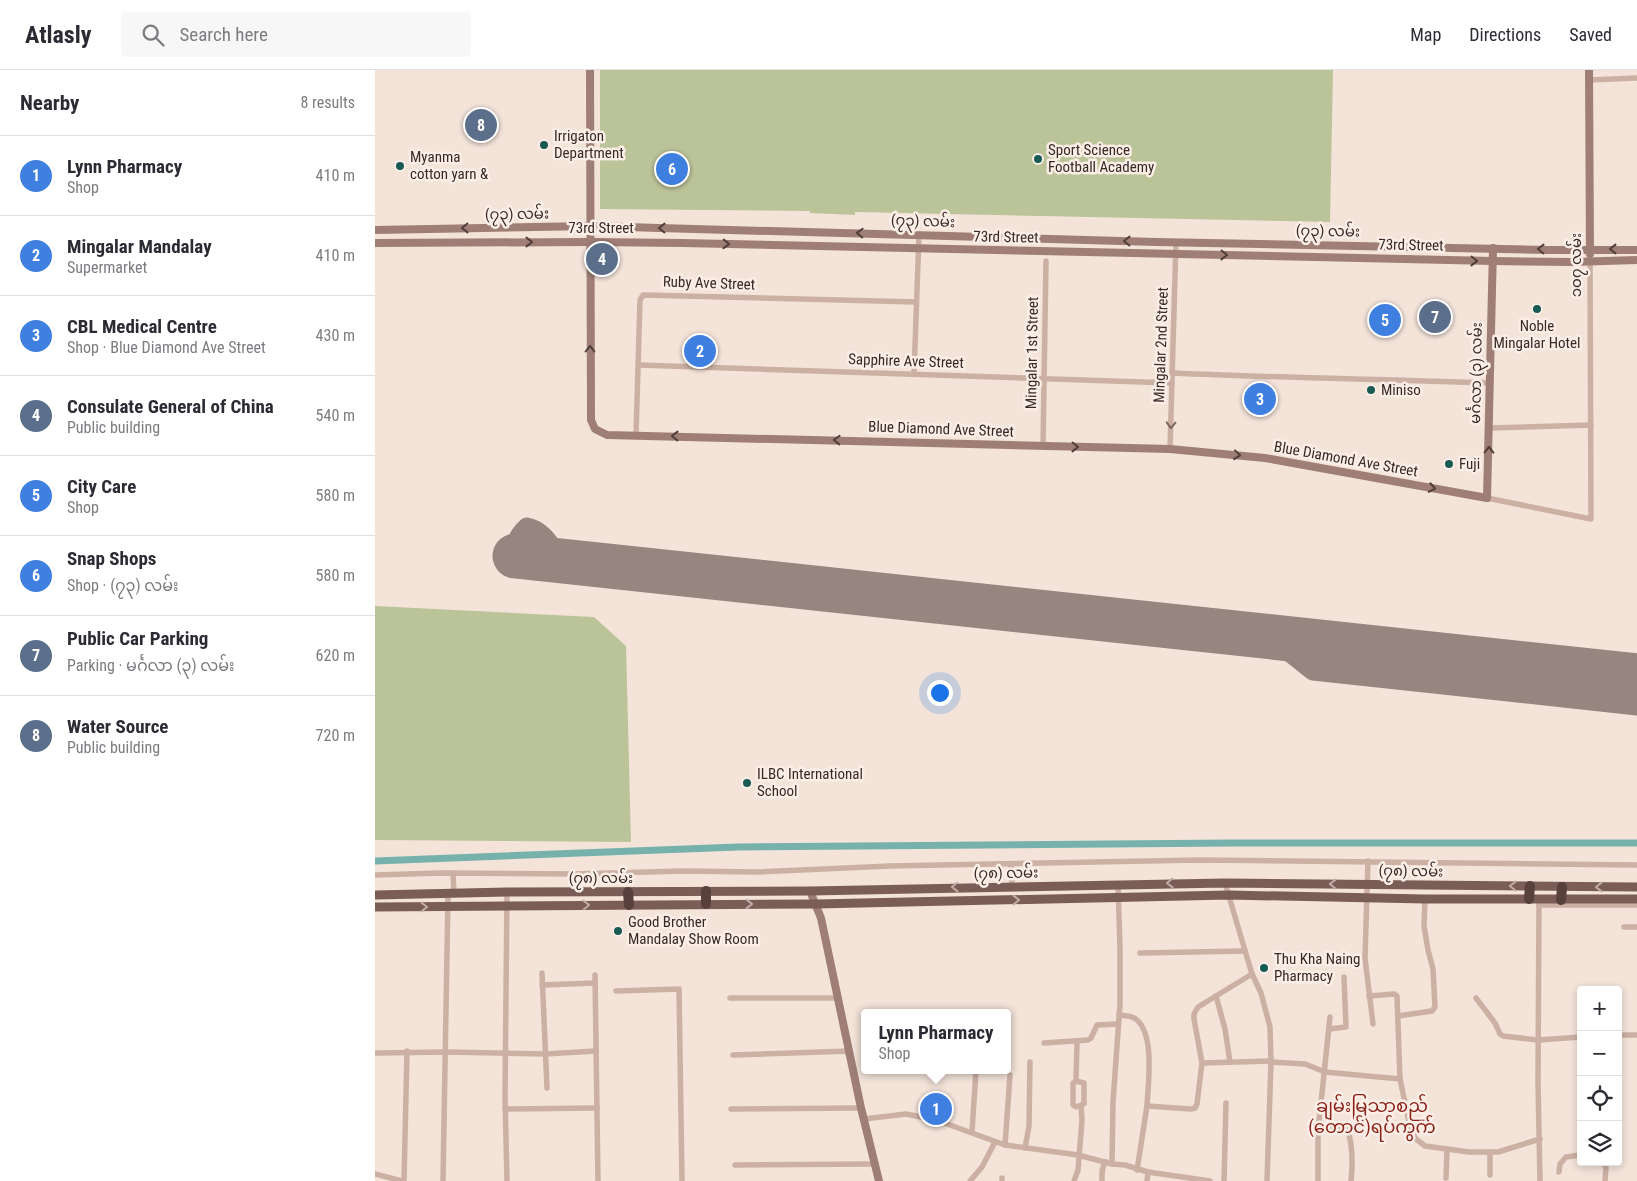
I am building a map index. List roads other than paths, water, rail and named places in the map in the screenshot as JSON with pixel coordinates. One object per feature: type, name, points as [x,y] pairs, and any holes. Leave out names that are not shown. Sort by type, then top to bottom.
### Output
[{"type":"highway","points":[[1530,886],[1536,901]]},
{"type":"highway","points":[[1561,900],[1562,887]]},
{"type":"highway","points":[[705,891],[706,904]]},
{"type":"highway","points":[[628,892],[629,905]]},
{"type":"main road","name":"Blue Diamond Ave Street","points":[[590,70],[591,420],[595,430],[607,435],[1170,449],[1265,458],[1487,498]]},
{"type":"main road","name":"၁၀၇ လမ်း","points":[[1589,70],[1590,261]]},
{"type":"main road","name":"(၇၃) လမ်း","points":[[375,230],[591,226],[1176,242],[1590,249]]},
{"type":"main road","points":[[682,243],[683,228]]},
{"type":"main road","name":"73rd Street","points":[[375,243],[682,243],[1493,261],[1637,260]]},
{"type":"main road","name":"မင်္ဂလာ (၃) လမ်း","points":[[1487,498],[1493,248]]},
{"type":"main road","points":[[1590,249],[1637,250]]},
{"type":"main road","name":"(၇၈) လမ်း","points":[[375,895],[507,892],[810,891],[1225,883],[1637,887]]},
{"type":"main road","points":[[810,891],[816,904],[839,998],[861,1108],[879,1181]]},
{"type":"main road","name":"(၇၈) လမ်း","points":[[375,907],[816,904],[1229,896],[1536,901],[1637,899]]},
{"type":"street","points":[[1589,80],[1637,78]]},
{"type":"street","points":[[914,374],[919,235]]},
{"type":"street","name":"Mingalar 2nd Street","points":[[1170,449],[1176,242]]},
{"type":"street","name":"Mingalar 1st Street","points":[[1043,446],[1046,261]]},
{"type":"street","name":"၁၀၇ လမ်း","points":[[1487,498],[1591,519],[1590,261]]},
{"type":"street","name":"Ruby Ave Street","points":[[636,435],[641,300],[645,294],[916,302]]},
{"type":"street","name":"Sapphire Ave Street","points":[[639,365],[1172,383]]},
{"type":"street","points":[[1173,373],[1244,377],[1395,379],[1490,383]]},
{"type":"street","points":[[1489,428],[1591,425]]},
{"type":"street","points":[[375,875],[453,873],[575,874],[683,871],[758,872],[890,866],[1199,860],[1637,866]]},
{"type":"street","points":[[1369,861],[1365,958],[1373,1024]]},
{"type":"street","points":[[1011,864],[1012,886]]},
{"type":"street","points":[[443,1181],[448,907],[453,873]]},
{"type":"street","points":[[1225,883],[1252,974],[1261,993],[1270,1027],[1271,1062],[1267,1181]]},
{"type":"street","points":[[1109,1163],[1119,1015],[1118,884]]},
{"type":"street","points":[[507,892],[505,1054],[507,1181]]},
{"type":"street","points":[[1398,1016],[1432,1011],[1435,1007],[1433,969],[1424,926],[1425,899]]},
{"type":"street","points":[[1540,1181],[1536,901],[1637,905]]},
{"type":"street","points":[[1624,928],[1637,928]]},
{"type":"street","points":[[1140,954],[1245,951]]},
{"type":"street","points":[[542,973],[547,1088]]},
{"type":"street","points":[[1147,1106],[1195,1108],[1202,1063],[1194,1014],[1198,1007],[1252,974]]},
{"type":"street","points":[[595,975],[598,1181]]},
{"type":"street","points":[[1329,1029],[1347,1028],[1344,978]]},
{"type":"street","points":[[542,985],[595,983]]},
{"type":"street","points":[[616,991],[679,989],[682,1181]]},
{"type":"street","points":[[1369,996],[1394,994],[1398,1000],[1400,1079],[1411,1131],[1416,1139],[1425,1146],[1447,1150],[1490,1152],[1521,1146],[1540,1139]]},
{"type":"street","points":[[1216,996],[1225,1029],[1230,1062]]},
{"type":"street","points":[[730,998],[839,998]]},
{"type":"street","points":[[1476,998],[1503,1036],[1538,1040],[1577,1037]]},
{"type":"street","points":[[1119,1015],[1130,1016],[1138,1020],[1146,1038],[1149,1068],[1147,1106],[1137,1170]]},
{"type":"street","points":[[1318,1181],[1318,1131],[1330,1017]]},
{"type":"street","points":[[1044,1043],[1088,1040],[1091,1038],[1097,1025],[1118,1024]]},
{"type":"street","points":[[1622,1035],[1637,1035]]},
{"type":"street","points":[[1077,1041],[1073,1105],[1076,1107],[1081,1106]]},
{"type":"street","points":[[733,1055],[850,1050]]},
{"type":"street","points":[[375,1174],[403,1181],[407,1051]]},
{"type":"street","points":[[375,1053],[407,1051],[545,1054],[596,1051]]},
{"type":"street","points":[[1025,1148],[1029,1126],[1030,1062]]},
{"type":"street","points":[[1202,1063],[1271,1062],[1305,1064],[1325,1072],[1400,1079]]},
{"type":"street","points":[[972,1132],[976,1074]]},
{"type":"street","points":[[1005,1145],[1010,1075]]},
{"type":"street","points":[[1075,1181],[1078,1170],[1082,1120],[1081,1106],[1084,1104],[1084,1082],[1076,1081]]},
{"type":"street","points":[[1224,1181],[1226,1103]]},
{"type":"street","points":[[505,1109],[597,1108]]},
{"type":"street","points":[[731,1109],[861,1108]]},
{"type":"street","points":[[864,1119],[906,1114],[936,1120],[1005,1145],[1079,1155],[1182,1179],[1210,1181]]},
{"type":"street","points":[[1332,1128],[1345,1127],[1347,1130],[1352,1148],[1351,1181]]},
{"type":"street","points":[[970,1181],[982,1167],[995,1142]]},
{"type":"street","points":[[1446,1178],[1447,1150]]},
{"type":"street","points":[[1490,1152],[1490,1175]]},
{"type":"street","points":[[1559,1172],[1560,1164],[1567,1157],[1577,1156]]},
{"type":"street","points":[[1102,1181],[1103,1164],[1109,1163]]},
{"type":"street","points":[[735,1165],[875,1164]]},
{"type":"street","points":[[1605,1166],[1605,1181]]},
{"type":"street","points":[[1147,1181],[1148,1172]]},
{"type":"waterway","points":[[375,861],[738,847],[1234,843],[1637,843]]},
{"type":"place","name":"Water Source","points":[[481,125]]},
{"type":"place","name":"Irrigaton Department","points":[[544,145]]},
{"type":"place","name":"Sport Science Football Academy","points":[[1038,159]]},
{"type":"place","name":"Myanma cotton yarn &","points":[[400,166]]},
{"type":"place","name":"Snap Shops","points":[[672,169]]},
{"type":"place","name":"Consulate General of China","points":[[602,259]]},
{"type":"place","name":"Noble Mingalar Hotel","points":[[1537,309]]},
{"type":"place","name":"Public Car Parking","points":[[1435,317]]},
{"type":"place","name":"City Care","points":[[1385,320]]},
{"type":"place","name":"Mingalar Mandalay","points":[[700,351]]},
{"type":"place","name":"Miniso","points":[[1371,390]]},
{"type":"place","name":"CBL Medical Centre","points":[[1260,399]]},
{"type":"place","name":"Fuji","points":[[1449,464]]},
{"type":"place","name":"ILBC International School","points":[[747,783]]},
{"type":"place","name":"Good Brother Mandalay Show Room","points":[[618,931]]},
{"type":"place","name":"Thu Kha Naing Pharmacy","points":[[1264,968]]},
{"type":"place","name":"Lynn Pharmacy","points":[[936,1109]]},
{"type":"district","name":"ချမ်းမြသာစည် (တောင်)ရပ်ကွက်","points":[[1372,1116]]}]
